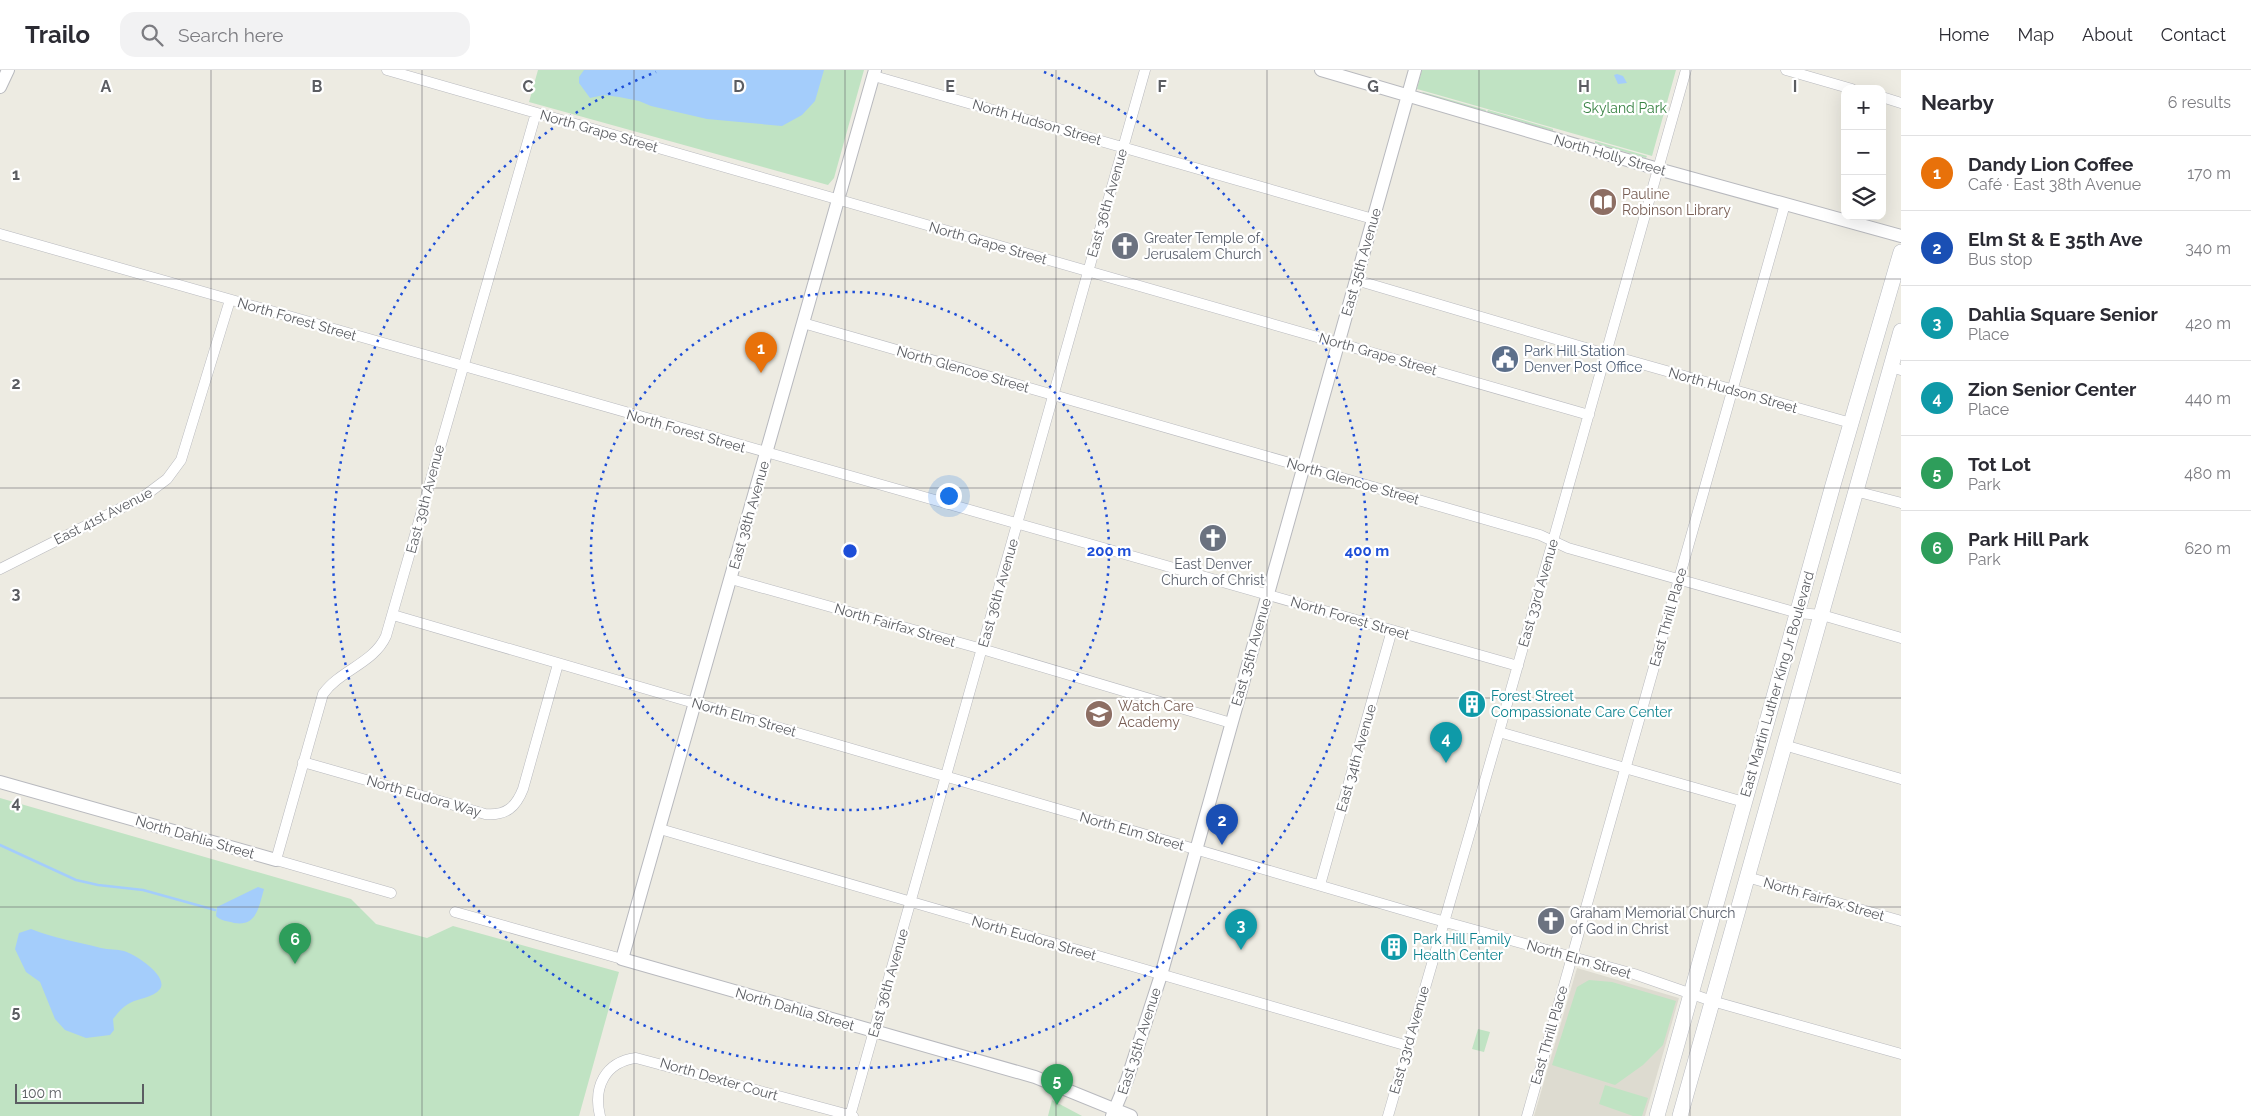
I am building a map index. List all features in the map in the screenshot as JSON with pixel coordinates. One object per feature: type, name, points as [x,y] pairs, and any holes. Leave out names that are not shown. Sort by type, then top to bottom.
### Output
[{"type":"main road","name":"East Martin Luther King Jr Boulevard","points":[[1657,1116],[1851,423],[1901,252]]},
{"type":"main road","name":"East Martin Luther King Jr Boulevard","points":[[1680,1116],[1822,615],[1855,491],[1896,368],[1901,332]]},
{"type":"street","points":[[0,87],[8,70]]},
{"type":"street","name":"North Grape Street","points":[[388,70],[1589,415]]},
{"type":"street","name":"East 36th Avenue","points":[[851,1116],[1145,70]]},
{"type":"street","name":"North Holly Street","points":[[1321,70],[1658,169],[1901,236]]},
{"type":"street","name":"East 35th Avenue","points":[[1113,1113],[1133,1064],[1161,975],[1415,70]]},
{"type":"street","name":"East 33rd Avenue","points":[[1388,1116],[1518,666],[1686,70]]},
{"type":"street","points":[[1786,70],[1841,86]]},
{"type":"street","name":"North Hudson Street","points":[[874,73],[1372,219]]},
{"type":"street","name":"East 38th Avenue","points":[[622,959],[874,73]]},
{"type":"street","points":[[1886,98],[1901,103]]},
{"type":"street","name":"East 39th Avenue","points":[[276,860],[323,694],[336,678],[363,662],[383,644],[393,616],[536,113]]},
{"type":"street","name":"East Thrill Place","points":[[1527,1116],[1785,204]]},
{"type":"street","name":"North Forest Street","points":[[0,234],[767,454],[1518,666]]},
{"type":"street","name":"North Hudson Street","points":[[1356,280],[1606,354],[1851,423]]},
{"type":"street","name":"East 41st Avenue","points":[[0,569],[143,497],[156,489],[176,470],[187,445],[230,300]]},
{"type":"street","name":"North Glencoe Street","points":[[804,323],[1540,535],[1568,548],[1798,613],[1822,615],[1901,638]]},
{"type":"street","points":[[1855,491],[1901,503]]},
{"type":"street","name":"North Fairfax Street","points":[[731,579],[982,649],[1231,723]]},
{"type":"street","name":"North Elm Street","points":[[393,616],[1320,886],[1572,956],[1712,1001],[1901,1054]]},
{"type":"street","name":"East 34th Avenue","points":[[1320,886],[1392,630]]},
{"type":"street","name":"North Eudora Way","points":[[303,762],[485,814],[503,814],[515,805],[523,789],[558,664]]},
{"type":"street","points":[[1499,732],[1744,802]]},
{"type":"street","points":[[1784,745],[1901,779]]},
{"type":"street","name":"North Dahlia Street","points":[[0,782],[391,893]]},
{"type":"street","name":"North Eudora Street","points":[[660,828],[1408,1046]]},
{"type":"street","name":"North Fairfax Street","points":[[1747,877],[1901,921]]},
{"type":"street","name":"North Dahlia Street","points":[[455,912],[1035,1077],[1113,1113],[1131,1116]]},
{"type":"street","name":"North Dexter Court","points":[[600,1116],[597,1099],[603,1077],[613,1066],[628,1059],[636,1058],[653,1061],[851,1116]]},
{"type":"shaded area","points":[[1577,968],[1679,998],[1645,1116],[1534,1116]]},
{"type":"green space","points":[[538,70],[864,70],[834,178],[828,185],[529,102]]},
{"type":"green space","name":"Skyland Park","points":[[1422,70],[1676,70],[1652,156],[1417,89]]},
{"type":"green space","points":[[1423,92],[1486,110],[1485,112]]},
{"type":"green space","points":[[1488,110],[1553,129],[1553,131],[1487,112]]},
{"type":"green space","points":[[1595,141],[1647,156],[1646,158],[1595,143]]},
{"type":"green space","points":[[0,798],[351,899],[376,924],[427,938],[453,926],[619,972],[579,1116],[0,1116]]},
{"type":"green space","points":[[1589,980],[1612,982],[1676,1001],[1663,1045],[1643,1065],[1615,1085],[1552,1065],[1577,987]]},
{"type":"green space","points":[[1478,1029],[1490,1032],[1484,1052],[1472,1049]]},
{"type":"green space","points":[[1605,1085],[1648,1098],[1642,1116],[1633,1116],[1599,1104]]},
{"type":"green space","points":[[1052,1100],[1082,1116],[1048,1116]]},
{"type":"water","points":[[584,70],[824,70],[815,101],[802,115],[782,126],[707,119],[619,97],[604,95],[590,98],[579,83],[579,77]]},
{"type":"water","points":[[1614,75],[1623,76],[1627,83],[1618,84]]},
{"type":"water","points":[[258,887],[264,889],[256,914],[248,922],[234,923],[222,920],[216,916],[217,907]]},
{"type":"water","points":[[31,929],[66,940],[129,953],[150,966],[160,978],[160,989],[154,994],[134,1001],[122,1008],[113,1019],[114,1030],[110,1035],[86,1038],[65,1030],[55,1019],[40,982],[26,972],[15,949],[19,933]]},
{"type":"waterway","points":[[0,845],[76,880],[98,885],[143,890],[215,910]]},
{"type":"place","name":"Pauline Robinson Library","points":[[1603,202]]},
{"type":"place","name":"Greater Temple of Jerusalem Church","points":[[1125,246]]},
{"type":"place","name":"Park Hill Station Denver Post Office","points":[[1505,359]]},
{"type":"place","name":"Dandy Lion Coffee","points":[[761,373]]},
{"type":"place","name":"East Denver Church of Christ","points":[[1213,538]]},
{"type":"place","name":"Forest Street Compassionate Care Center","points":[[1472,704]]},
{"type":"place","name":"Watch Care Academy","points":[[1099,714]]},
{"type":"place","name":"Zion Senior Center","points":[[1446,763]]},
{"type":"place","name":"Elm St & E 35th Ave","points":[[1222,845]]},
{"type":"place","name":"Graham Memorial Church of God in Christ","points":[[1551,921]]},
{"type":"place","name":"Park Hill Family Health Center","points":[[1394,947]]},
{"type":"place","name":"Dahlia Square Senior","points":[[1241,950]]},
{"type":"place","name":"Park Hill Park","points":[[295,964]]},
{"type":"place","name":"Tot Lot","points":[[1057,1105]]}]
